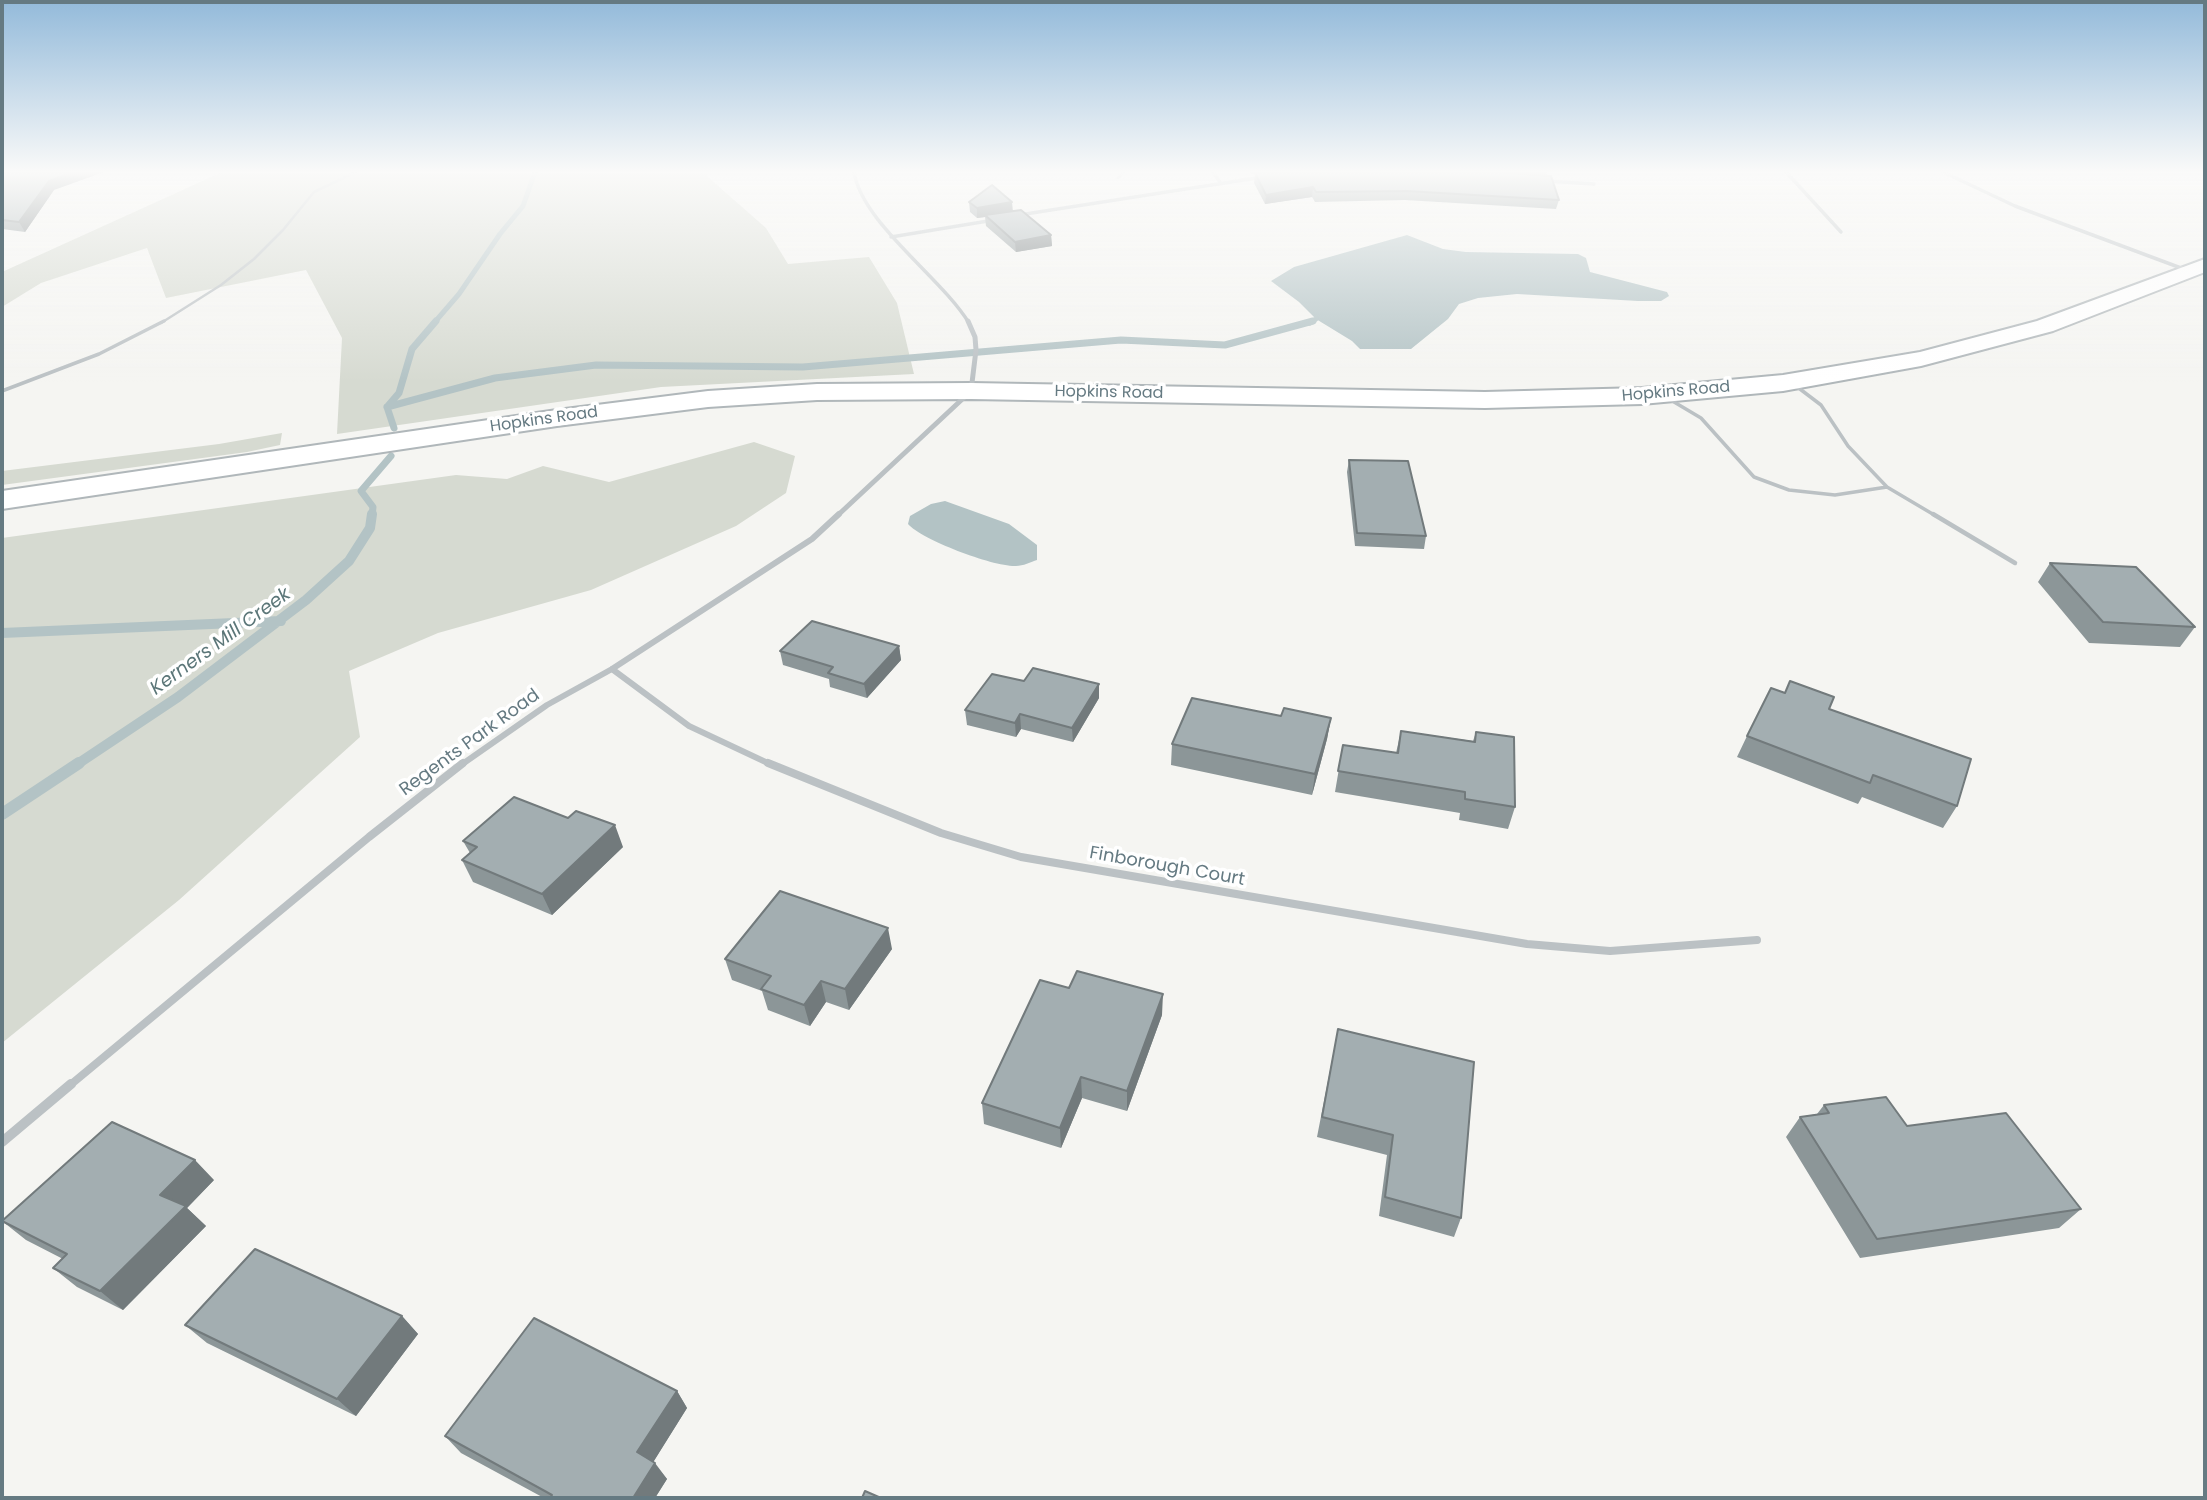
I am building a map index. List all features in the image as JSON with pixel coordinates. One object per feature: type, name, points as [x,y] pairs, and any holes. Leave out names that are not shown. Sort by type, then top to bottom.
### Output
[{"type":"main road","name":"Hopkins Road","points":[[2,499],[543,420],[708,399],[817,392],[971,391],[1485,400],[1661,394],[1790,382],[1921,359],[2045,326],[2198,268]]},
{"type":"street","points":[[896,242],[957,305],[975,336],[971,391]]},
{"type":"street","points":[[2121,242],[2198,268]]},
{"type":"street","name":"Regents Park Road","points":[[2,1142],[359,846],[466,761],[547,705],[612,669],[812,539],[971,391]]},
{"type":"street","name":"Finborough Court","points":[[612,669],[689,726],[743,753],[941,833],[1021,857],[1527,944],[1610,951],[1757,940]]},
{"type":"lane","points":[[2,391],[52,375],[102,353],[203,297],[249,263],[270,242]]},
{"type":"lane","points":[[1790,382],[1821,405],[1847,446],[1887,487],[2015,563]]},
{"type":"lane","points":[[1661,394],[1701,418],[1754,477],[1789,490],[1835,495],[1887,487]]},
{"type":"shaded area","points":[[68,242],[775,242],[788,264],[869,257],[897,303],[914,374],[661,387],[337,434],[342,338],[306,270],[166,298],[147,248],[41,283],[2,307],[2,272]]},
{"type":"shaded area","points":[[1382,242],[1425,242],[1443,249],[1466,252],[1578,254],[1586,258],[1590,272],[1667,292],[1669,296],[1661,301],[1517,294],[1478,298],[1459,304],[1448,319],[1411,349],[1360,349],[1352,341],[1316,319],[1271,281],[1294,267]]},
{"type":"shaded area","points":[[282,433],[280,445],[247,452],[2,485],[2,471],[219,444]]},
{"type":"shaded area","points":[[754,442],[795,456],[786,493],[736,526],[591,590],[438,633],[349,671],[360,737],[179,900],[2,1043],[2,538],[456,475],[507,479],[543,466],[609,482]]},
{"type":"shaded area","points":[[945,501],[1009,524],[1037,545],[1037,560],[1016,566],[992,562],[943,545],[908,524],[910,516],[931,504]]},
{"type":"building","points":[[1349,460],[1408,461],[1426,536],[1357,533]]},
{"type":"building","points":[[2050,563],[2136,567],[2195,627],[2103,622]]},
{"type":"building","points":[[812,621],[899,646],[864,684],[828,673],[833,667],[780,651]]},
{"type":"building","points":[[1033,668],[1099,684],[1072,728],[1020,714],[1015,723],[965,710],[992,674],[1024,681]]},
{"type":"building","points":[[1790,681],[1834,697],[1829,709],[1971,759],[1957,806],[1873,775],[1870,783],[1747,736],[1771,688],[1785,693]]},
{"type":"building","points":[[1192,698],[1281,716],[1284,708],[1331,718],[1315,774],[1172,744]]},
{"type":"building","points":[[1401,731],[1475,742],[1476,732],[1514,737],[1515,807],[1465,799],[1465,792],[1338,771],[1343,745],[1398,753]]},
{"type":"building","points":[[514,797],[568,818],[576,811],[615,825],[542,894],[462,860],[477,847],[463,841]]},
{"type":"building","points":[[780,891],[888,928],[845,989],[821,981],[804,1005],[761,989],[771,976],[725,959]]},
{"type":"building","points":[[1077,971],[1163,994],[1127,1091],[1081,1077],[1060,1128],[982,1103],[1040,980],[1069,988]]},
{"type":"building","points":[[1338,1029],[1474,1062],[1461,1218],[1385,1197],[1393,1135],[1322,1117]]},
{"type":"building","points":[[1886,1097],[1907,1126],[2006,1113],[2081,1209],[1877,1239],[1800,1117],[1829,1113],[1824,1105]]},
{"type":"building","points":[[112,1122],[195,1160],[160,1195],[186,1206],[100,1291],[53,1268],[67,1254],[2,1221]]},
{"type":"building","points":[[255,1249],[402,1316],[337,1399],[185,1325]]},
{"type":"building","points":[[534,1318],[677,1391],[637,1452],[655,1463],[633,1498],[550,1498],[552,1495],[445,1436]]},
{"type":"building","points":[[865,1491],[881,1498],[862,1498]]},
{"type":"waterway","name":"Kerners Mill Creek","points":[[434,323],[459,294],[495,242]]},
{"type":"waterway","name":"Kerners Mill Creek","points":[[387,407],[399,393],[412,349],[436,321]]},
{"type":"waterway","points":[[387,407],[495,378],[596,365],[803,367],[1121,340],[1225,345],[1313,321]]},
{"type":"waterway","name":"Kerners Mill Creek","points":[[387,407],[394,428]]},
{"type":"waterway","name":"Kerners Mill Creek","points":[[372,516],[373,507],[361,491],[391,456]]},
{"type":"waterway","name":"Kerners Mill Creek","points":[[278,621],[349,561],[370,528],[372,514]]},
{"type":"waterway","points":[[2,633],[278,621]]},
{"type":"waterway","name":"Kerners Mill Creek","points":[[79,763],[178,697],[278,621]]},
{"type":"waterway","name":"Kerners Mill Creek","points":[[2,814],[79,763]]}]
